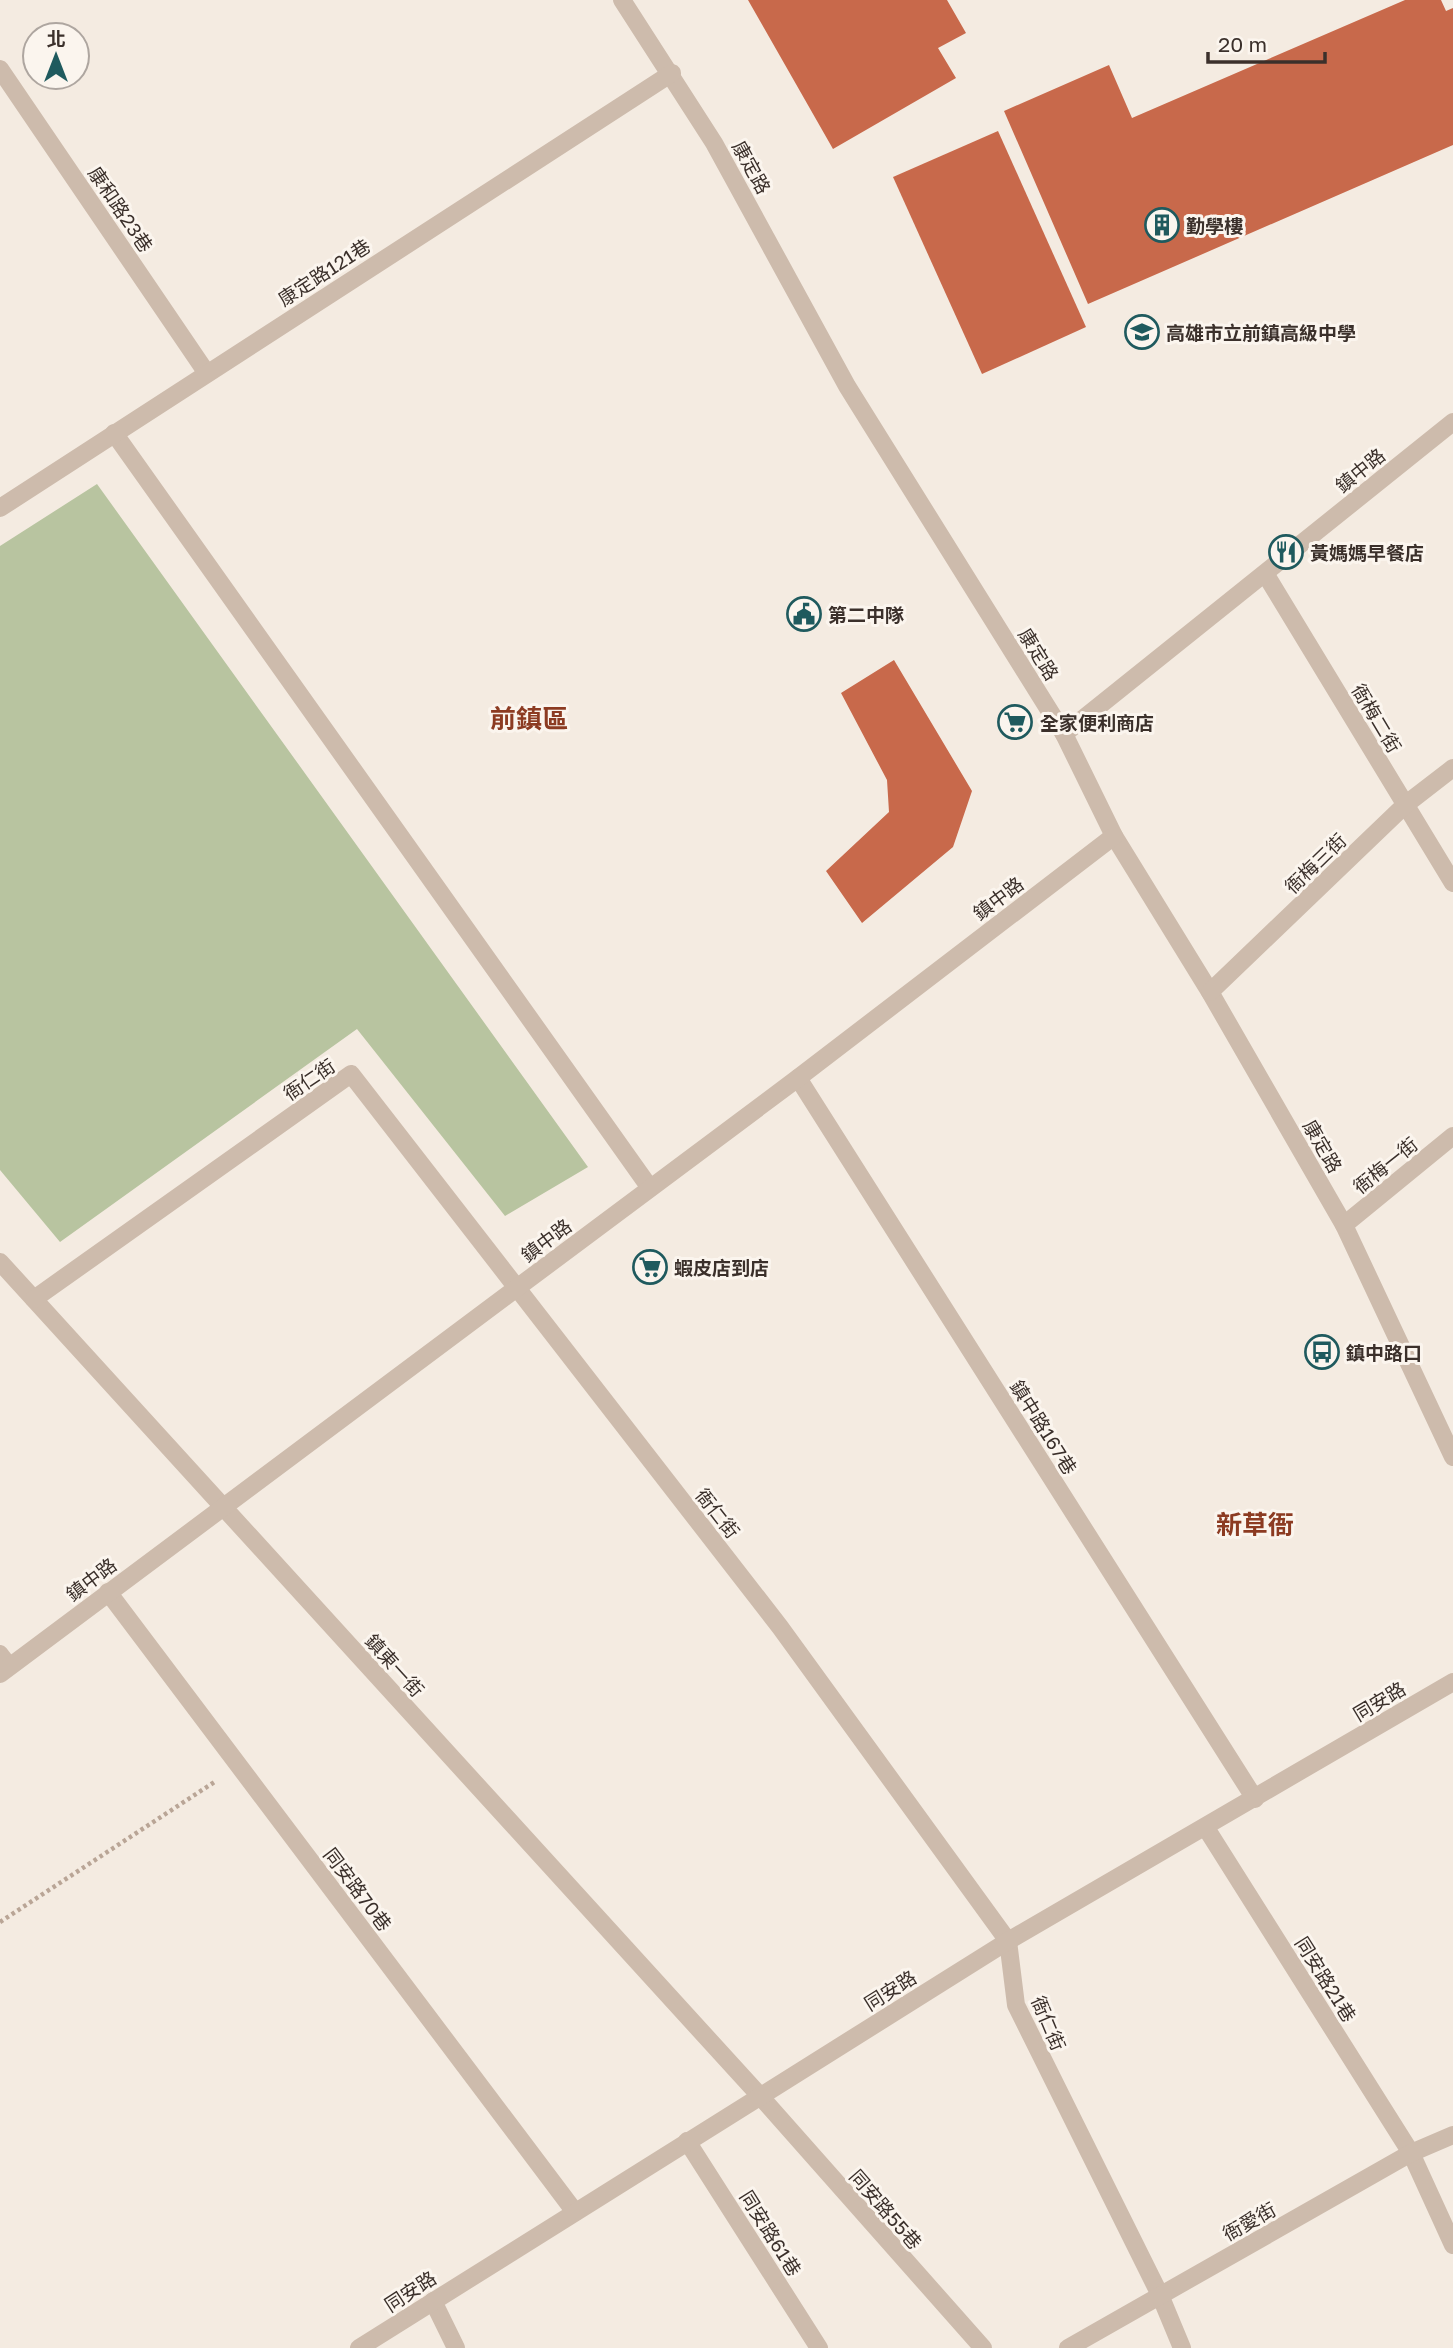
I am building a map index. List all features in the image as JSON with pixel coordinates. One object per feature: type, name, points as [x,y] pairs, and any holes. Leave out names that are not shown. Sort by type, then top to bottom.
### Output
[{"type":"street","name":"康定路","points":[[622,0],[672,73],[726,163],[847,386],[1064,734],[1114,836],[1210,992],[1344,1225],[1453,1455]]},
{"type":"street","name":"康和路23巷","points":[[0,69],[206,372]]},
{"type":"street","name":"康定路121巷","points":[[0,508],[206,372],[672,73]]},
{"type":"street","name":"鎮中路","points":[[1064,734],[1266,575],[1453,422]]},
{"type":"street","points":[[114,433],[650,1188]]},
{"type":"street","name":"衙梅二街","points":[[1266,575],[1453,883]]},
{"type":"street","name":"衙梅三街","points":[[1210,992],[1405,805],[1453,768]]},
{"type":"street","name":"鎮中路","points":[[4,1664],[224,1508],[797,1078],[1114,836]]},
{"type":"street","name":"衙仁街","points":[[34,1299],[351,1074],[780,1627],[1008,1941],[1016,2005],[1160,2295],[1182,2348]]},
{"type":"street","name":"鎮中路167巷","points":[[797,1078],[1255,1799]]},
{"type":"street","name":"衙梅一街","points":[[1344,1225],[1453,1136]]},
{"type":"street","name":"鎮東一街","points":[[0,1262],[760,2096]]},
{"type":"street","name":"同安路70巷","points":[[108,1592],[575,2211]]},
{"type":"street","name":"同安路","points":[[359,2348],[1008,1941],[1453,1682]]},
{"type":"street","name":"同安路21巷","points":[[1206,1828],[1411,2154],[1453,2245]]},
{"type":"street","name":"同安路55巷","points":[[760,2096],[983,2348]]},
{"type":"street","name":"衙愛街","points":[[1068,2348],[1411,2154],[1453,2135]]},
{"type":"street","name":"同安路61巷","points":[[687,2141],[819,2348]]},
{"type":"street","points":[[433,2301],[456,2348]]},
{"type":"path","points":[[0,1922],[239,1766]]},
{"type":"green space","points":[[97,484],[588,1167],[505,1216],[357,1029],[60,1242],[0,1170],[0,546]]},
{"type":"building","points":[[748,0],[947,0],[966,33],[938,48],[956,78],[833,149]]},
{"type":"building","name":"勤學樓","points":[[1405,0],[1441,0],[1446,11],[1453,8],[1453,145],[1088,304],[1004,111],[1109,65],[1132,118]]},
{"type":"building","points":[[998,131],[1086,327],[982,374],[893,177]]},
{"type":"building","points":[[894,660],[972,791],[953,847],[862,923],[826,871],[889,812],[887,780],[841,693]]},
{"type":"place","name":"勤學樓","points":[[1162,225]]},
{"type":"place","name":"高雄市立前鎮高級中學","points":[[1142,332]]},
{"type":"place","name":"黃媽媽早餐店","points":[[1286,552]]},
{"type":"place","name":"第二中隊","points":[[804,614]]},
{"type":"place","name":"全家便利商店","points":[[1015,722]]},
{"type":"place","name":"蝦皮店到店","points":[[650,1267]]},
{"type":"place","name":"鎮中路口","points":[[1322,1352]]},
{"type":"district","name":"前鎮區","points":[[529,718]]},
{"type":"district","name":"新草衙","points":[[1255,1524]]}]
